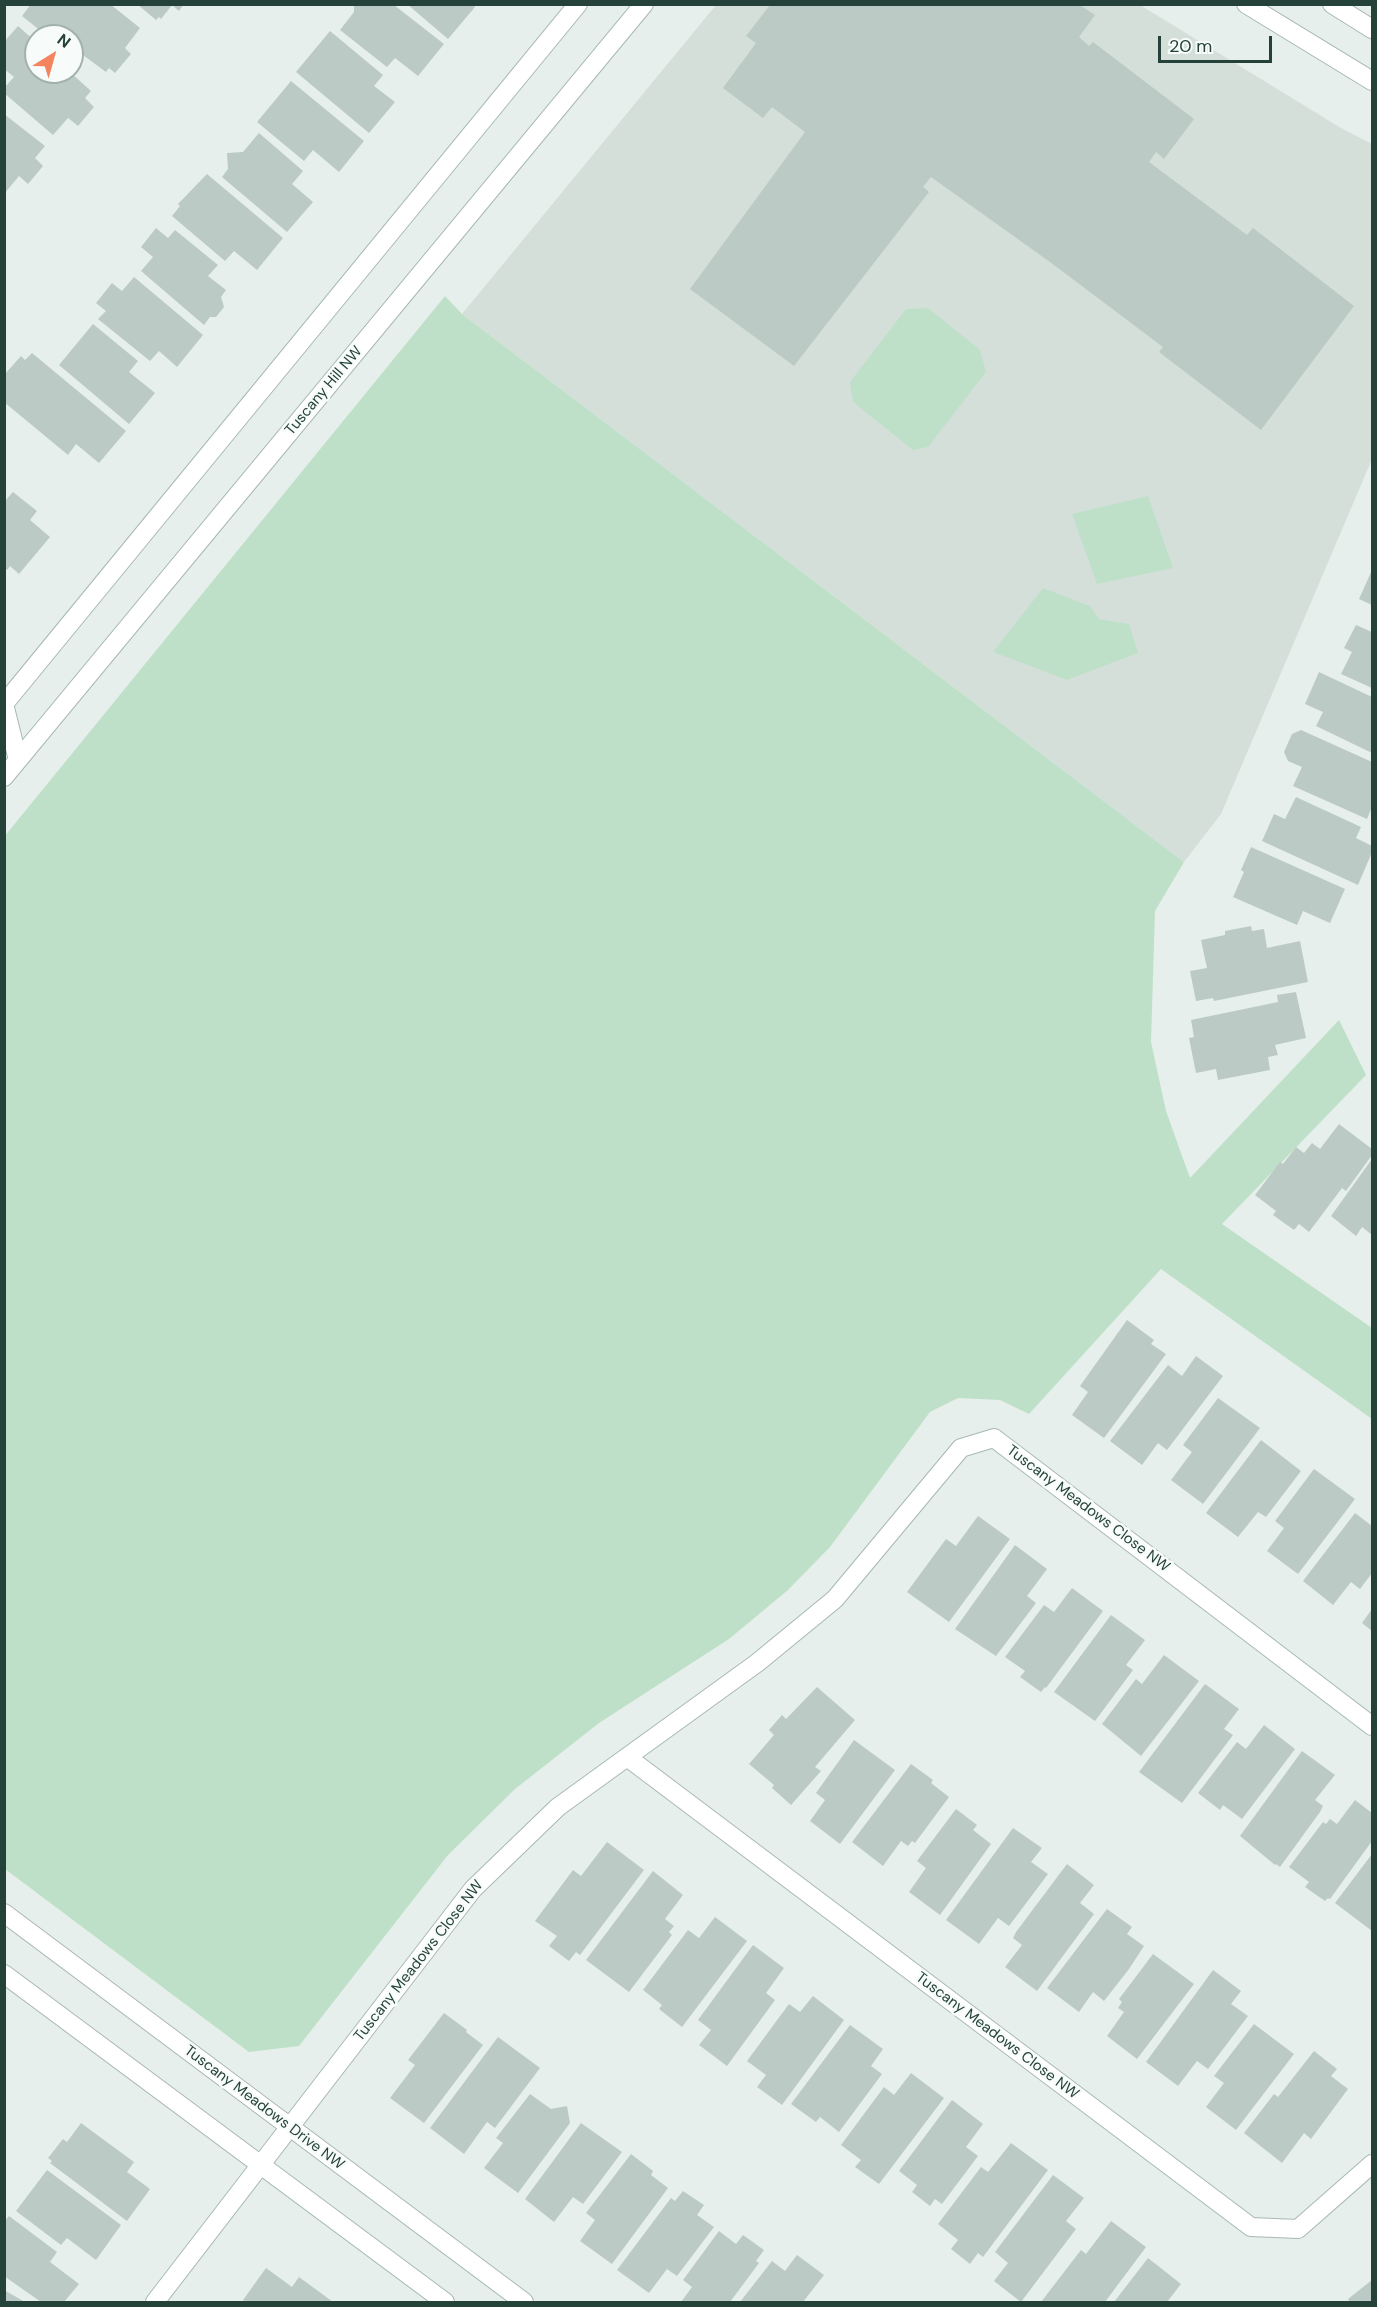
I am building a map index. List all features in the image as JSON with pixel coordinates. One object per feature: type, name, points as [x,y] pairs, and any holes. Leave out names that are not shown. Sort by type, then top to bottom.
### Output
[{"type":"street","points":[[11,759],[5,704],[578,4]]},
{"type":"street","name":"Tuscany Hill NW","points":[[4,777],[11,759],[644,4]]},
{"type":"street","points":[[1246,4],[1372,81]]},
{"type":"street","points":[[1332,4],[1372,29]]},
{"type":"street","name":"Tuscany Meadows Close NW","points":[[155,2302],[474,1889],[558,1807],[757,1663],[835,1599],[961,1448],[994,1438],[1372,1726]]},
{"type":"street","name":"Tuscany Meadows Close NW","points":[[627,1757],[1251,2227],[1298,2229],[1372,2164]]},
{"type":"street","name":"Tuscany Meadows Drive NW","points":[[4,1913],[524,2302]]},
{"type":"street","points":[[4,1974],[445,2302]]},
{"type":"shaded area","points":[[716,5],[1140,5],[1341,128],[1372,144],[1372,459],[1221,814],[1184,862],[462,314]]},
{"type":"green space","points":[[445,296],[462,314],[1184,862],[1155,911],[1151,1042],[1166,1111],[1190,1178],[1339,1020],[1366,1075],[1222,1224],[1372,1328],[1372,1419],[1161,1269],[1029,1414],[1000,1400],[958,1398],[930,1412],[830,1547],[788,1590],[729,1639],[599,1723],[515,1789],[448,1855],[299,2046],[249,2052],[5,1869],[4,837]]},
{"type":"green space","points":[[928,308],[980,350],[986,372],[928,447],[913,450],[853,402],[850,382],[906,309]]},
{"type":"green space","points":[[1148,496],[1173,568],[1097,584],[1072,514]]},
{"type":"green space","points":[[1043,588],[1090,606],[1099,619],[1129,624],[1138,653],[1067,680],[993,652]]},
{"type":"building","points":[[31,4],[110,4],[140,28],[125,48],[131,54],[115,73],[109,68],[106,72],[84,56],[84,24],[32,24],[22,16]]},
{"type":"building","points":[[137,4],[184,4],[179,11],[172,5],[161,19],[159,17],[156,20]]},
{"type":"building","points":[[407,4],[472,4],[475,7],[448,39]]},
{"type":"building","points":[[354,5],[394,5],[444,44],[418,76],[395,58],[387,67],[340,30],[354,12]]},
{"type":"building","points":[[770,5],[1080,5],[1095,15],[1079,37],[1089,46],[1093,42],[1194,119],[1164,159],[1156,152],[1149,162],[1247,235],[1253,228],[1354,306],[1261,430],[1159,352],[1163,347],[931,177],[923,187],[929,192],[794,366],[690,289],[805,132],[772,107],[763,118],[723,88],[756,43],[746,36]]},
{"type":"building","points":[[18,26],[24,31],[24,84],[83,84],[91,91],[85,98],[94,107],[78,126],[68,118],[53,135],[4,93],[4,88],[14,77],[4,69],[4,42]]},
{"type":"building","points":[[330,31],[383,75],[374,86],[395,102],[369,133],[296,72]]},
{"type":"building","points":[[291,81],[364,141],[339,172],[313,150],[304,161],[257,122]]},
{"type":"building","points":[[4,114],[45,146],[35,158],[43,166],[28,184],[19,176],[4,194]]},
{"type":"building","points":[[259,133],[303,171],[292,184],[313,202],[287,232],[222,177],[228,169],[227,153],[243,152]]},
{"type":"building","points":[[207,174],[283,238],[257,270],[234,251],[225,261],[172,216],[180,206],[178,204]]},
{"type":"building","points":[[156,228],[168,238],[175,230],[218,265],[208,276],[226,290],[221,297],[224,307],[216,317],[210,317],[204,325],[141,271],[153,257],[141,247]]},
{"type":"building","points":[[134,277],[203,335],[177,367],[159,351],[150,361],[98,319],[106,311],[96,303],[112,283],[122,291]]},
{"type":"building","points":[[93,324],[138,361],[129,372],[155,393],[129,424],[59,365]]},
{"type":"building","points":[[32,353],[126,431],[99,463],[76,444],[68,455],[4,402],[4,375],[21,356],[25,360]]},
{"type":"building","points":[[13,492],[37,511],[30,520],[50,537],[19,574],[10,566],[7,570],[4,568],[4,502]]},
{"type":"building","points":[[1372,570],[1372,605],[1359,599]]},
{"type":"building","points":[[1356,625],[1372,632],[1372,688],[1341,674],[1352,652],[1344,648]]},
{"type":"building","points":[[1319,672],[1372,697],[1372,753],[1316,726],[1323,712],[1305,704]]},
{"type":"building","points":[[1301,730],[1372,762],[1372,807],[1367,819],[1293,786],[1302,767],[1288,761],[1284,752],[1292,734]]},
{"type":"building","points":[[1296,797],[1361,827],[1356,838],[1372,846],[1372,852],[1358,885],[1262,841],[1274,814],[1285,819]]},
{"type":"building","points":[[1251,847],[1345,889],[1330,923],[1303,911],[1297,925],[1233,897],[1244,872],[1241,870]]},
{"type":"building","points":[[1251,926],[1252,931],[1264,929],[1267,948],[1300,941],[1308,982],[1214,1001],[1213,998],[1196,1001],[1190,971],[1207,968],[1201,940],[1225,935],[1225,931]]},
{"type":"building","points":[[1296,992],[1306,1038],[1275,1045],[1278,1055],[1268,1057],[1270,1070],[1218,1080],[1216,1069],[1196,1073],[1189,1038],[1194,1037],[1191,1020],[1278,1002],[1277,995]]},
{"type":"building","points":[[1339,1124],[1372,1149],[1372,1155],[1346,1191],[1342,1188],[1309,1232],[1299,1224],[1294,1230],[1273,1215],[1276,1211],[1255,1195],[1280,1162],[1283,1164],[1296,1147],[1304,1153],[1312,1143],[1320,1149]]},
{"type":"building","points":[[1372,1159],[1372,1235],[1362,1227],[1356,1236],[1331,1216]]},
{"type":"building","points":[[1127,1320],[1154,1340],[1151,1344],[1166,1354],[1104,1438],[1072,1415],[1088,1392],[1080,1386]]},
{"type":"building","points":[[1196,1356],[1223,1376],[1167,1450],[1158,1443],[1142,1465],[1110,1441],[1168,1365],[1182,1376]]},
{"type":"building","points":[[1218,1398],[1260,1428],[1203,1504],[1171,1480],[1192,1452],[1183,1445]]},
{"type":"building","points":[[1261,1440],[1301,1471],[1266,1517],[1258,1512],[1238,1537],[1206,1513]]},
{"type":"building","points":[[1314,1469],[1355,1499],[1298,1574],[1267,1551],[1284,1528],[1275,1521]]},
{"type":"building","points":[[1355,1513],[1372,1526],[1372,1573],[1360,1589],[1351,1582],[1333,1605],[1303,1581]]},
{"type":"building","points":[[978,1516],[1010,1539],[949,1622],[907,1592],[946,1539],[956,1546]]},
{"type":"building","points":[[1015,1545],[1047,1569],[1027,1596],[1036,1603],[996,1656],[955,1629]]},
{"type":"building","points":[[1072,1588],[1103,1611],[1041,1692],[1020,1677],[1025,1671],[1005,1657],[1044,1605],[1054,1612]]},
{"type":"building","points":[[1372,1609],[1372,1631],[1362,1623]]},
{"type":"building","points":[[1111,1615],[1145,1640],[1126,1665],[1133,1670],[1095,1721],[1054,1692]]},
{"type":"building","points":[[1164,1655],[1199,1681],[1141,1756],[1102,1724],[1136,1679],[1142,1684]]},
{"type":"building","points":[[1205,1684],[1239,1709],[1224,1729],[1233,1735],[1182,1803],[1139,1772]]},
{"type":"building","points":[[817,1687],[855,1720],[815,1767],[821,1771],[791,1805],[772,1788],[774,1785],[749,1764],[774,1735],[769,1730],[782,1715],[786,1719]]},
{"type":"building","points":[[1264,1725],[1295,1749],[1242,1819],[1223,1805],[1220,1810],[1198,1793],[1237,1742],[1246,1749]]},
{"type":"building","points":[[854,1740],[895,1770],[840,1844],[810,1821],[825,1800],[816,1793]]},
{"type":"building","points":[[1302,1751],[1335,1775],[1315,1800],[1323,1806],[1320,1812],[1280,1867],[1240,1836]]},
{"type":"building","points":[[911,1764],[933,1780],[931,1783],[949,1797],[915,1843],[912,1841],[908,1846],[901,1841],[883,1866],[852,1842]]},
{"type":"building","points":[[1355,1800],[1372,1813],[1372,1841],[1330,1899],[1325,1901],[1305,1887],[1309,1882],[1289,1867],[1323,1822],[1326,1824],[1330,1819],[1337,1824]]},
{"type":"building","points":[[956,1809],[977,1825],[973,1830],[991,1844],[940,1915],[909,1892],[926,1868],[917,1861]]},
{"type":"building","points":[[1013,1828],[1042,1848],[1031,1862],[1048,1874],[1009,1926],[998,1918],[979,1944],[946,1920]]},
{"type":"building","points":[[607,1842],[644,1870],[580,1955],[576,1952],[569,1961],[549,1946],[557,1936],[535,1921],[573,1870],[581,1876]]},
{"type":"building","points":[[1372,1854],[1372,1931],[1335,1903]]},
{"type":"building","points":[[1067,1864],[1094,1885],[1080,1903],[1094,1914],[1037,1991],[1005,1967],[1022,1945],[1013,1938],[1016,1932]]},
{"type":"building","points":[[653,1871],[683,1895],[665,1919],[674,1926],[669,1932],[672,1935],[629,1992],[586,1960]]},
{"type":"building","points":[[1107,1909],[1132,1927],[1127,1934],[1144,1946],[1104,2001],[1093,1992],[1079,2012],[1047,1988]]},
{"type":"building","points":[[715,1917],[747,1941],[682,2027],[659,2009],[662,2005],[643,1990],[688,1930],[699,1938]]},
{"type":"building","points":[[753,1945],[784,1968],[766,1993],[775,2000],[727,2066],[699,2045],[711,2030],[698,2020]]},
{"type":"building","points":[[1153,1954],[1194,1984],[1137,2059],[1107,2036],[1124,2012],[1118,2008],[1122,2002],[1119,1999]]},
{"type":"building","points":[[1213,1970],[1241,1991],[1231,2004],[1248,2016],[1208,2069],[1197,2061],[1178,2086],[1146,2062]]},
{"type":"building","points":[[813,1996],[844,2020],[782,2105],[757,2087],[766,2075],[747,2061],[789,2004],[800,2012]]},
{"type":"building","points":[[444,2013],[483,2045],[424,2123],[390,2098],[415,2065],[408,2060]]},
{"type":"building","points":[[1254,2024],[1294,2054],[1236,2130],[1206,2107],[1224,2083],[1214,2076]]},
{"type":"building","points":[[850,2025],[883,2049],[871,2066],[882,2074],[839,2132],[820,2117],[816,2122],[791,2104]]},
{"type":"building","points":[[498,2037],[540,2068],[495,2128],[487,2122],[464,2154],[430,2128]]},
{"type":"building","points":[[1314,2051],[1337,2069],[1331,2076],[1348,2089],[1311,2139],[1304,2133],[1282,2163],[1244,2133],[1274,2094],[1278,2097]]},
{"type":"building","points":[[911,2073],[944,2098],[879,2184],[855,2167],[861,2160],[841,2145],[884,2087],[894,2095]]},
{"type":"building","points":[[530,2094],[551,2109],[567,2106],[570,2123],[518,2193],[484,2168],[503,2143],[496,2138]]},
{"type":"building","points":[[952,2100],[983,2124],[966,2147],[978,2156],[942,2204],[935,2199],[930,2206],[912,2192],[917,2185],[899,2171]]},
{"type":"building","points":[[81,2123],[134,2162],[127,2172],[150,2189],[127,2221],[50,2163],[52,2161],[48,2158],[63,2139],[67,2142]]},
{"type":"building","points":[[581,2123],[622,2152],[583,2204],[573,2197],[554,2222],[525,2199]]},
{"type":"building","points":[[1011,2143],[1048,2170],[983,2257],[978,2253],[970,2264],[951,2249],[958,2240],[938,2224],[981,2167],[988,2172]]},
{"type":"building","points":[[631,2154],[653,2171],[651,2175],[668,2188],[612,2264],[580,2241],[595,2220],[586,2213]]},
{"type":"building","points":[[47,2170],[121,2225],[96,2260],[67,2238],[61,2245],[16,2211]]},
{"type":"building","points":[[1053,2175],[1084,2198],[1066,2221],[1076,2229],[1021,2302],[994,2281],[1008,2263],[995,2252]]},
{"type":"building","points":[[683,2191],[704,2205],[697,2215],[714,2227],[677,2276],[667,2269],[649,2293],[617,2270],[671,2198],[675,2201]]},
{"type":"building","points":[[9,2216],[57,2252],[50,2262],[79,2284],[64,2302],[41,2302],[4,2276],[4,2222]]},
{"type":"building","points":[[1111,2221],[1146,2247],[1105,2302],[1041,2302],[1081,2250],[1086,2254]]},
{"type":"building","points":[[719,2231],[736,2244],[743,2235],[764,2250],[756,2261],[759,2263],[730,2302],[681,2302],[692,2287],[683,2280]]},
{"type":"building","points":[[797,2255],[824,2275],[803,2302],[740,2302],[772,2261],[785,2271]]},
{"type":"building","points":[[1148,2258],[1181,2284],[1167,2302],[1114,2302]]},
{"type":"building","points":[[266,2268],[292,2287],[299,2277],[333,2302],[247,2302],[243,2300]]},
{"type":"building","points":[[1372,2280],[1372,2302],[1350,2302],[1348,2299]]},
{"type":"building","points":[[4,2290],[25,2302],[4,2302]]}]
